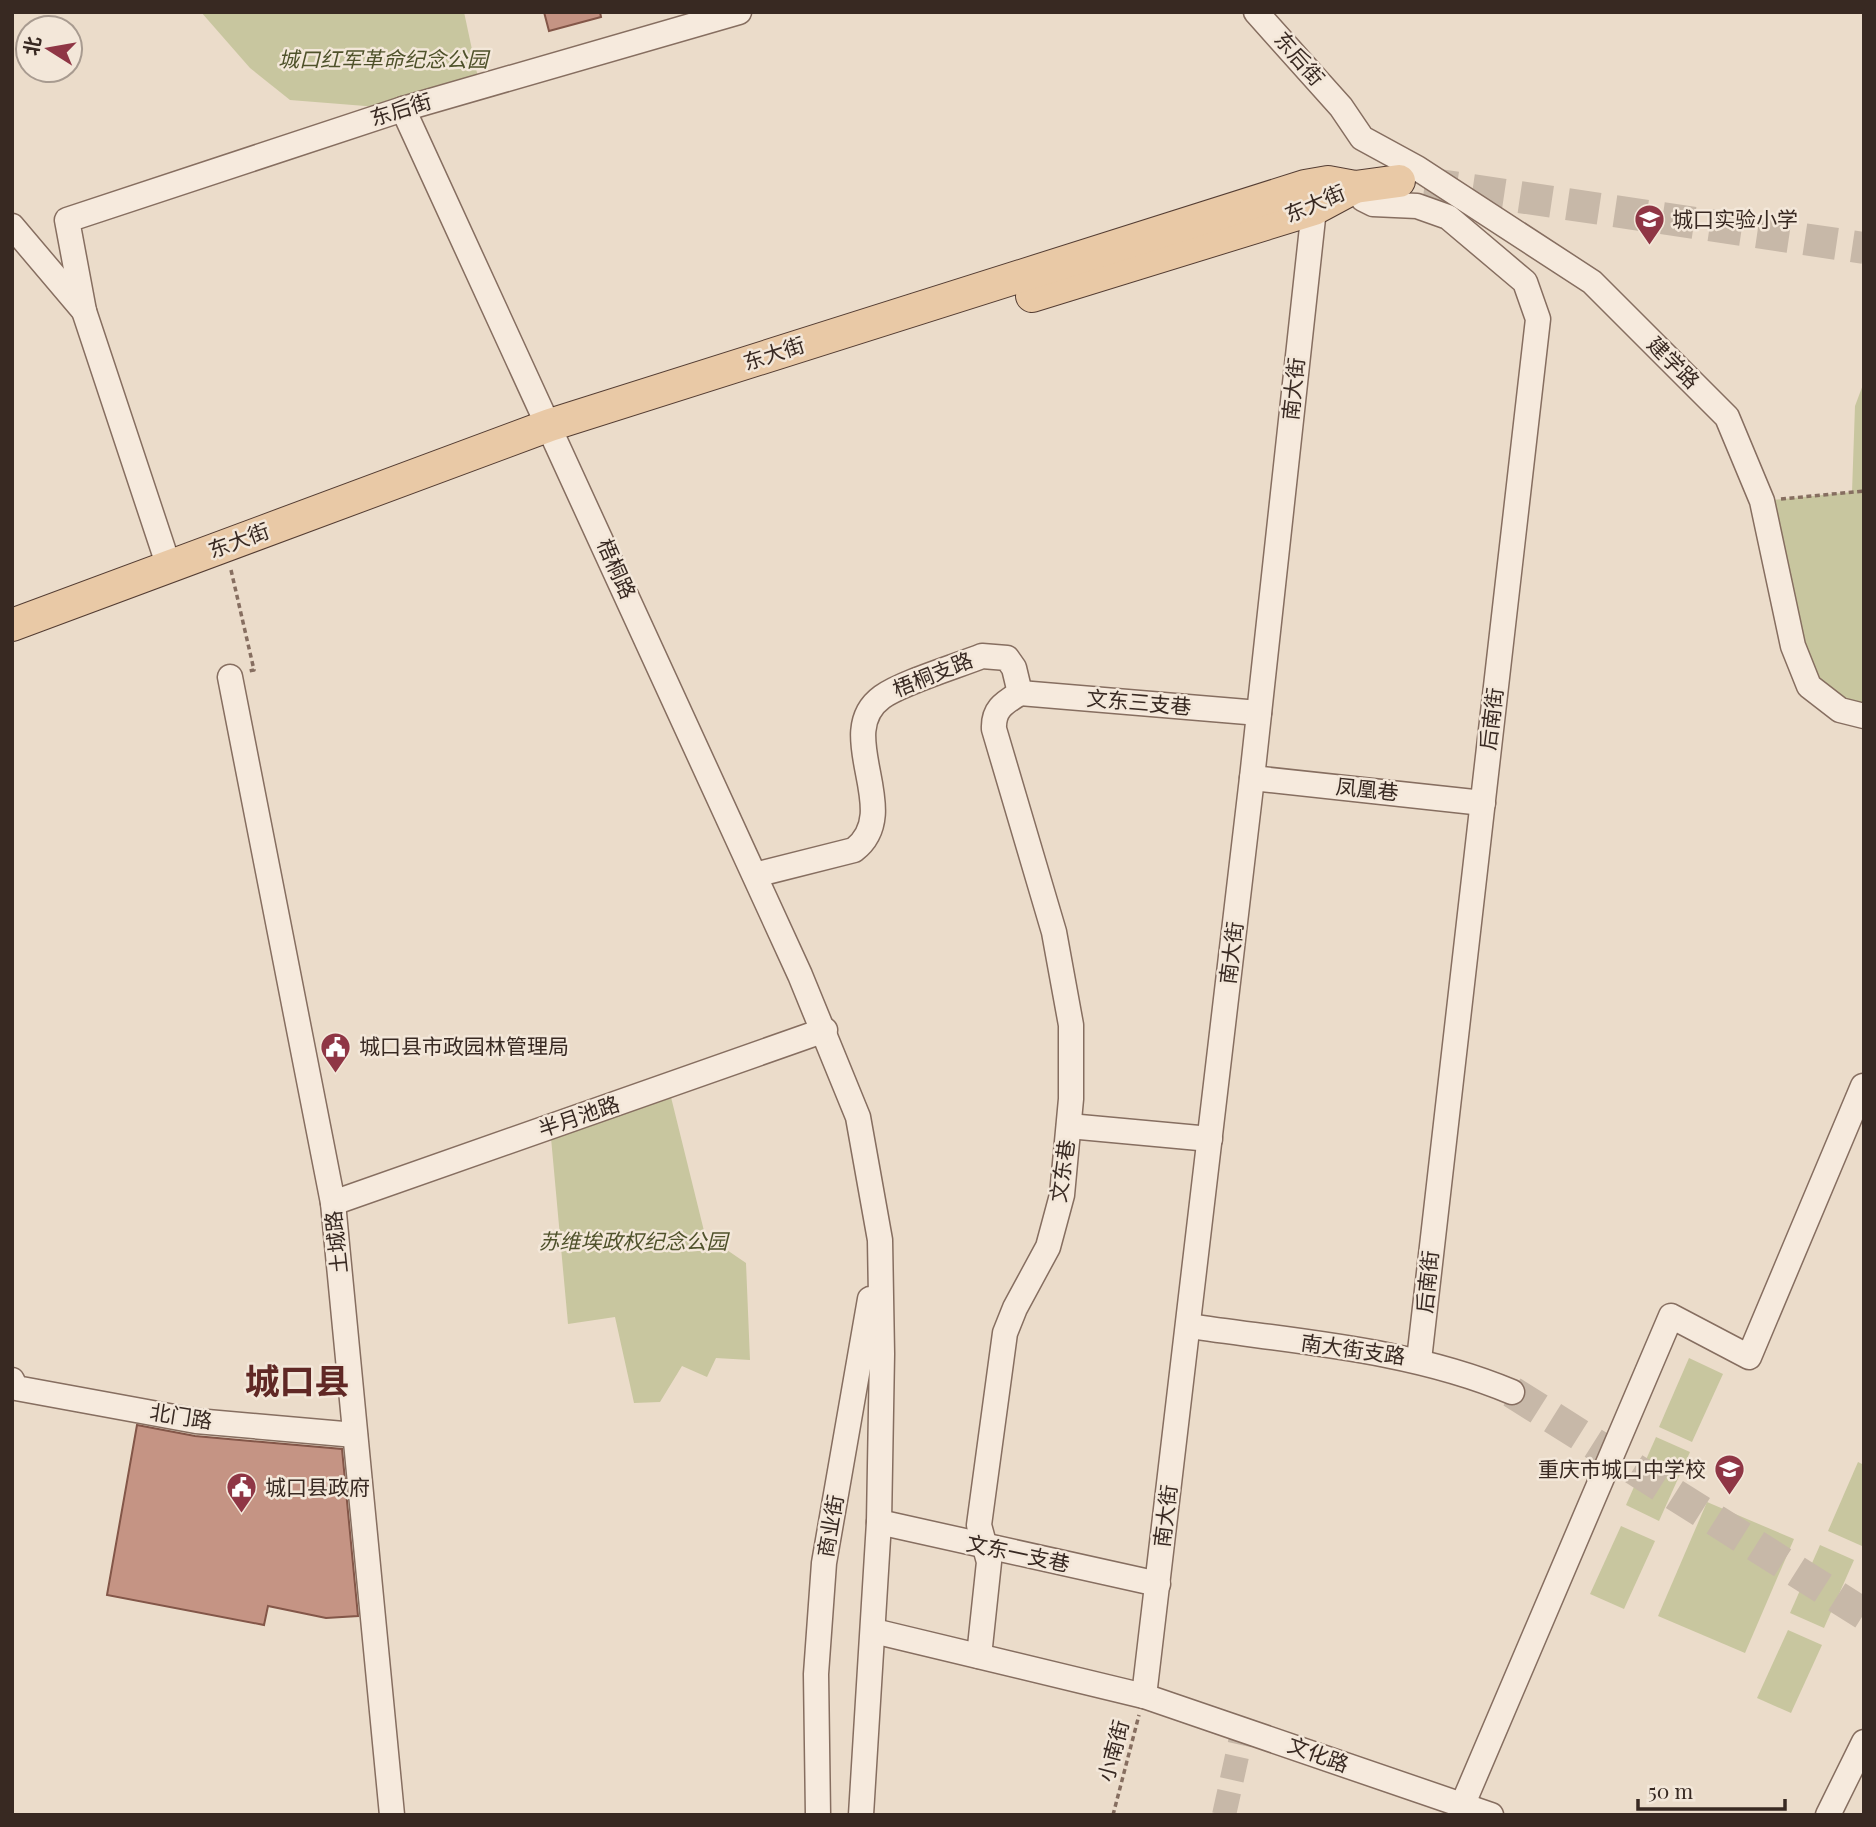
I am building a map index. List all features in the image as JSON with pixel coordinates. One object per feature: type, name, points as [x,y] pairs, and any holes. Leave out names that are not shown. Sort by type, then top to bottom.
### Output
[{"type":"main road","points":[[1355,187],[1399,181]]},
{"type":"main road","name":"东大街","points":[[12,625],[169,567],[554,433],[1305,186],[1328,182],[1355,187]]},
{"type":"main road","name":"东大街","points":[[12,644],[230,567],[554,433],[1314,209],[1355,187]]},
{"type":"street","name":"东后街","points":[[85,311],[67,220],[403,109],[739,12]]},
{"type":"street","name":"东后街","points":[[1256,12],[1341,107]]},
{"type":"street","name":"建学路","points":[[1341,107],[1362,138],[1417,168],[1591,282],[1727,417],[1762,501],[1793,646],[1809,686],[1840,710],[1864,716]]},
{"type":"street","name":"梧桐路","points":[[403,109],[554,433],[825,1030]]},
{"type":"street","name":"后南街","points":[[1355,187],[1363,199],[1373,204],[1417,206],[1448,217],[1525,282],[1538,319],[1419,1360]]},
{"type":"street","name":"南大街","points":[[1144,1696],[1252,778],[1314,209]]},
{"type":"street","points":[[12,226],[85,311],[169,567]]},
{"type":"street","name":"梧桐支路","points":[[755,875],[854,850],[865,841],[873,826],[873,806],[862,726],[867,711],[883,695],[982,656],[994,655],[1007,658],[1014,668],[1020,693]]},
{"type":"street","name":"土城路","points":[[230,677],[333,1203],[392,1815]]},
{"type":"street","name":"文东三支巷","points":[[1020,693],[1259,713]]},
{"type":"street","name":"文东巷","points":[[979,1656],[989,1562],[979,1525],[1005,1333],[1015,1308],[1048,1247],[1062,1195],[1069,1126],[1070,1025],[1054,932],[994,729],[993,716],[1001,705],[1020,693]]},
{"type":"street","name":"凤凰巷","points":[[1252,778],[1483,803]]},
{"type":"street","name":"半月池路","points":[[333,1203],[825,1030]]},
{"type":"street","name":"商业街","points":[[825,1030],[858,1116],[880,1240],[882,1354],[879,1522],[861,1815]]},
{"type":"street","points":[[1462,1806],[1671,1316],[1749,1357],[1863,1086]]},
{"type":"street","points":[[1069,1126],[1210,1139]]},
{"type":"street","name":"商业街","points":[[818,1815],[816,1674],[824,1563],[880,1240]]},
{"type":"street","name":"南大街支路","points":[[1189,1326],[1419,1360],[1467,1373],[1512,1392]]},
{"type":"street","name":"北门路","points":[[12,1380],[16,1388],[195,1421],[355,1435]]},
{"type":"street","name":"文东一支巷","points":[[879,1522],[1158,1584]]},
{"type":"street","name":"文化路","points":[[873,1631],[1144,1696],[1491,1815]]},
{"type":"street","points":[[1829,1815],[1864,1742]]},
{"type":"path","points":[[1762,501],[1864,491]]},
{"type":"path","points":[[230,567],[254,670],[230,677]]},
{"type":"path","name":"小南街","points":[[1113,1815],[1144,1696]]},
{"type":"green space","name":"城口红军革命纪念公园","points":[[201,12],[464,12],[480,87],[403,109],[290,100],[250,68]]},
{"type":"green space","points":[[1864,382],[1864,716],[1809,686],[1762,501],[1852,492],[1855,406]]},
{"type":"green space","name":"苏维埃政权纪念公园","points":[[668,1085],[705,1235],[746,1263],[750,1360],[716,1358],[707,1377],[682,1366],[660,1402],[634,1403],[615,1317],[568,1324],[550,1127]]},
{"type":"green space","points":[[1689,1358],[1723,1374],[1692,1442],[1659,1427]]},
{"type":"green space","points":[[1656,1437],[1690,1452],[1659,1521],[1626,1505]]},
{"type":"green space","points":[[1858,1462],[1864,1465],[1862,1546],[1828,1531]]},
{"type":"green space","points":[[1707,1502],[1794,1539],[1745,1653],[1658,1616]]},
{"type":"green space","points":[[1621,1526],[1655,1541],[1624,1609],[1590,1594]]},
{"type":"green space","points":[[1820,1545],[1854,1560],[1824,1628],[1790,1613]]},
{"type":"green space","points":[[1788,1630],[1822,1645],[1791,1713],[1757,1698]]},
{"type":"building","points":[[544,12],[600,12],[601,17],[549,31]]},
{"type":"building","name":"城口县政府","points":[[137,1425],[195,1436],[342,1449],[358,1616],[326,1618],[268,1606],[264,1625],[107,1595]]},
{"type":"tunnel","points":[[1425,183],[1864,248]]},
{"type":"tunnel","points":[[1512,1392],[1864,1614]]},
{"type":"tunnel","points":[[1224,1815],[1243,1729]]},
{"type":"place","name":"城口实验小学","points":[[1649,247]]},
{"type":"place","name":"城口县市政园林管理局","points":[[336,1074]]},
{"type":"place","name":"重庆市城口中学校","points":[[1729,1497]]},
{"type":"place","name":"城口县政府","points":[[242,1515]]},
{"type":"district","name":"城口县","points":[[297,1382]]}]
